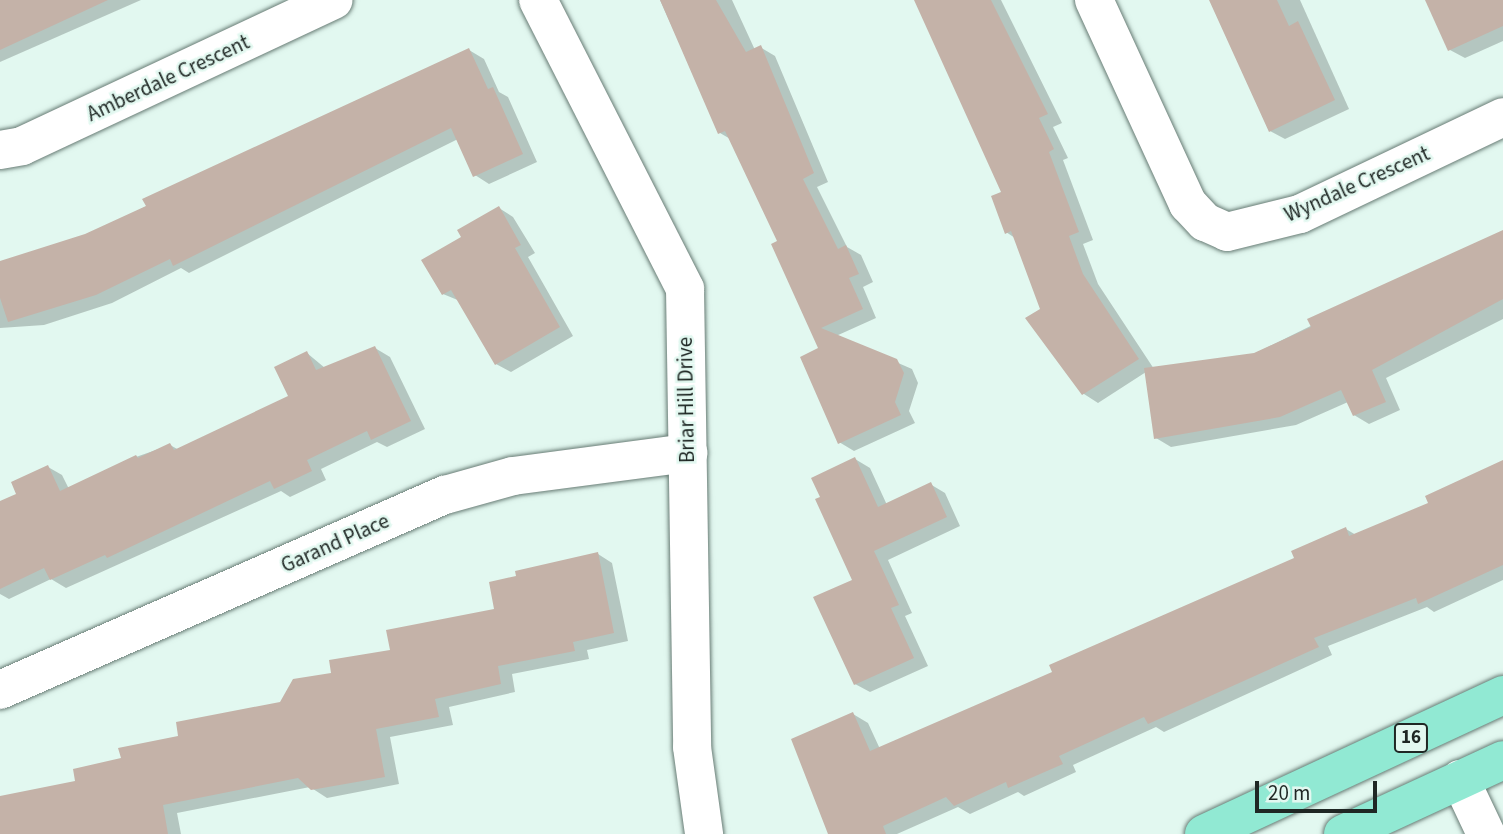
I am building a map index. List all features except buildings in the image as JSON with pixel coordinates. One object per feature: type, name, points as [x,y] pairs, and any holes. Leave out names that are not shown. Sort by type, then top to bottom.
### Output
[{"type":"main road","name":"16","points":[[1204,834],[1503,695]]},
{"type":"main road","points":[[1343,834],[1503,760]]},
{"type":"street","name":"Amberdale Crescent","points":[[0,150],[22,146],[334,0]]},
{"type":"street","name":"Briar Hill Drive","points":[[538,0],[685,289],[692,747],[704,834]]},
{"type":"street","name":"Wyndale Crescent","points":[[1094,0],[1188,204],[1205,222],[1227,232],[1300,214],[1503,117]]},
{"type":"street","name":"Garand Place","points":[[0,690],[445,495],[513,476],[688,453]]},
{"type":"street","points":[[1460,779],[1486,834]]}]
